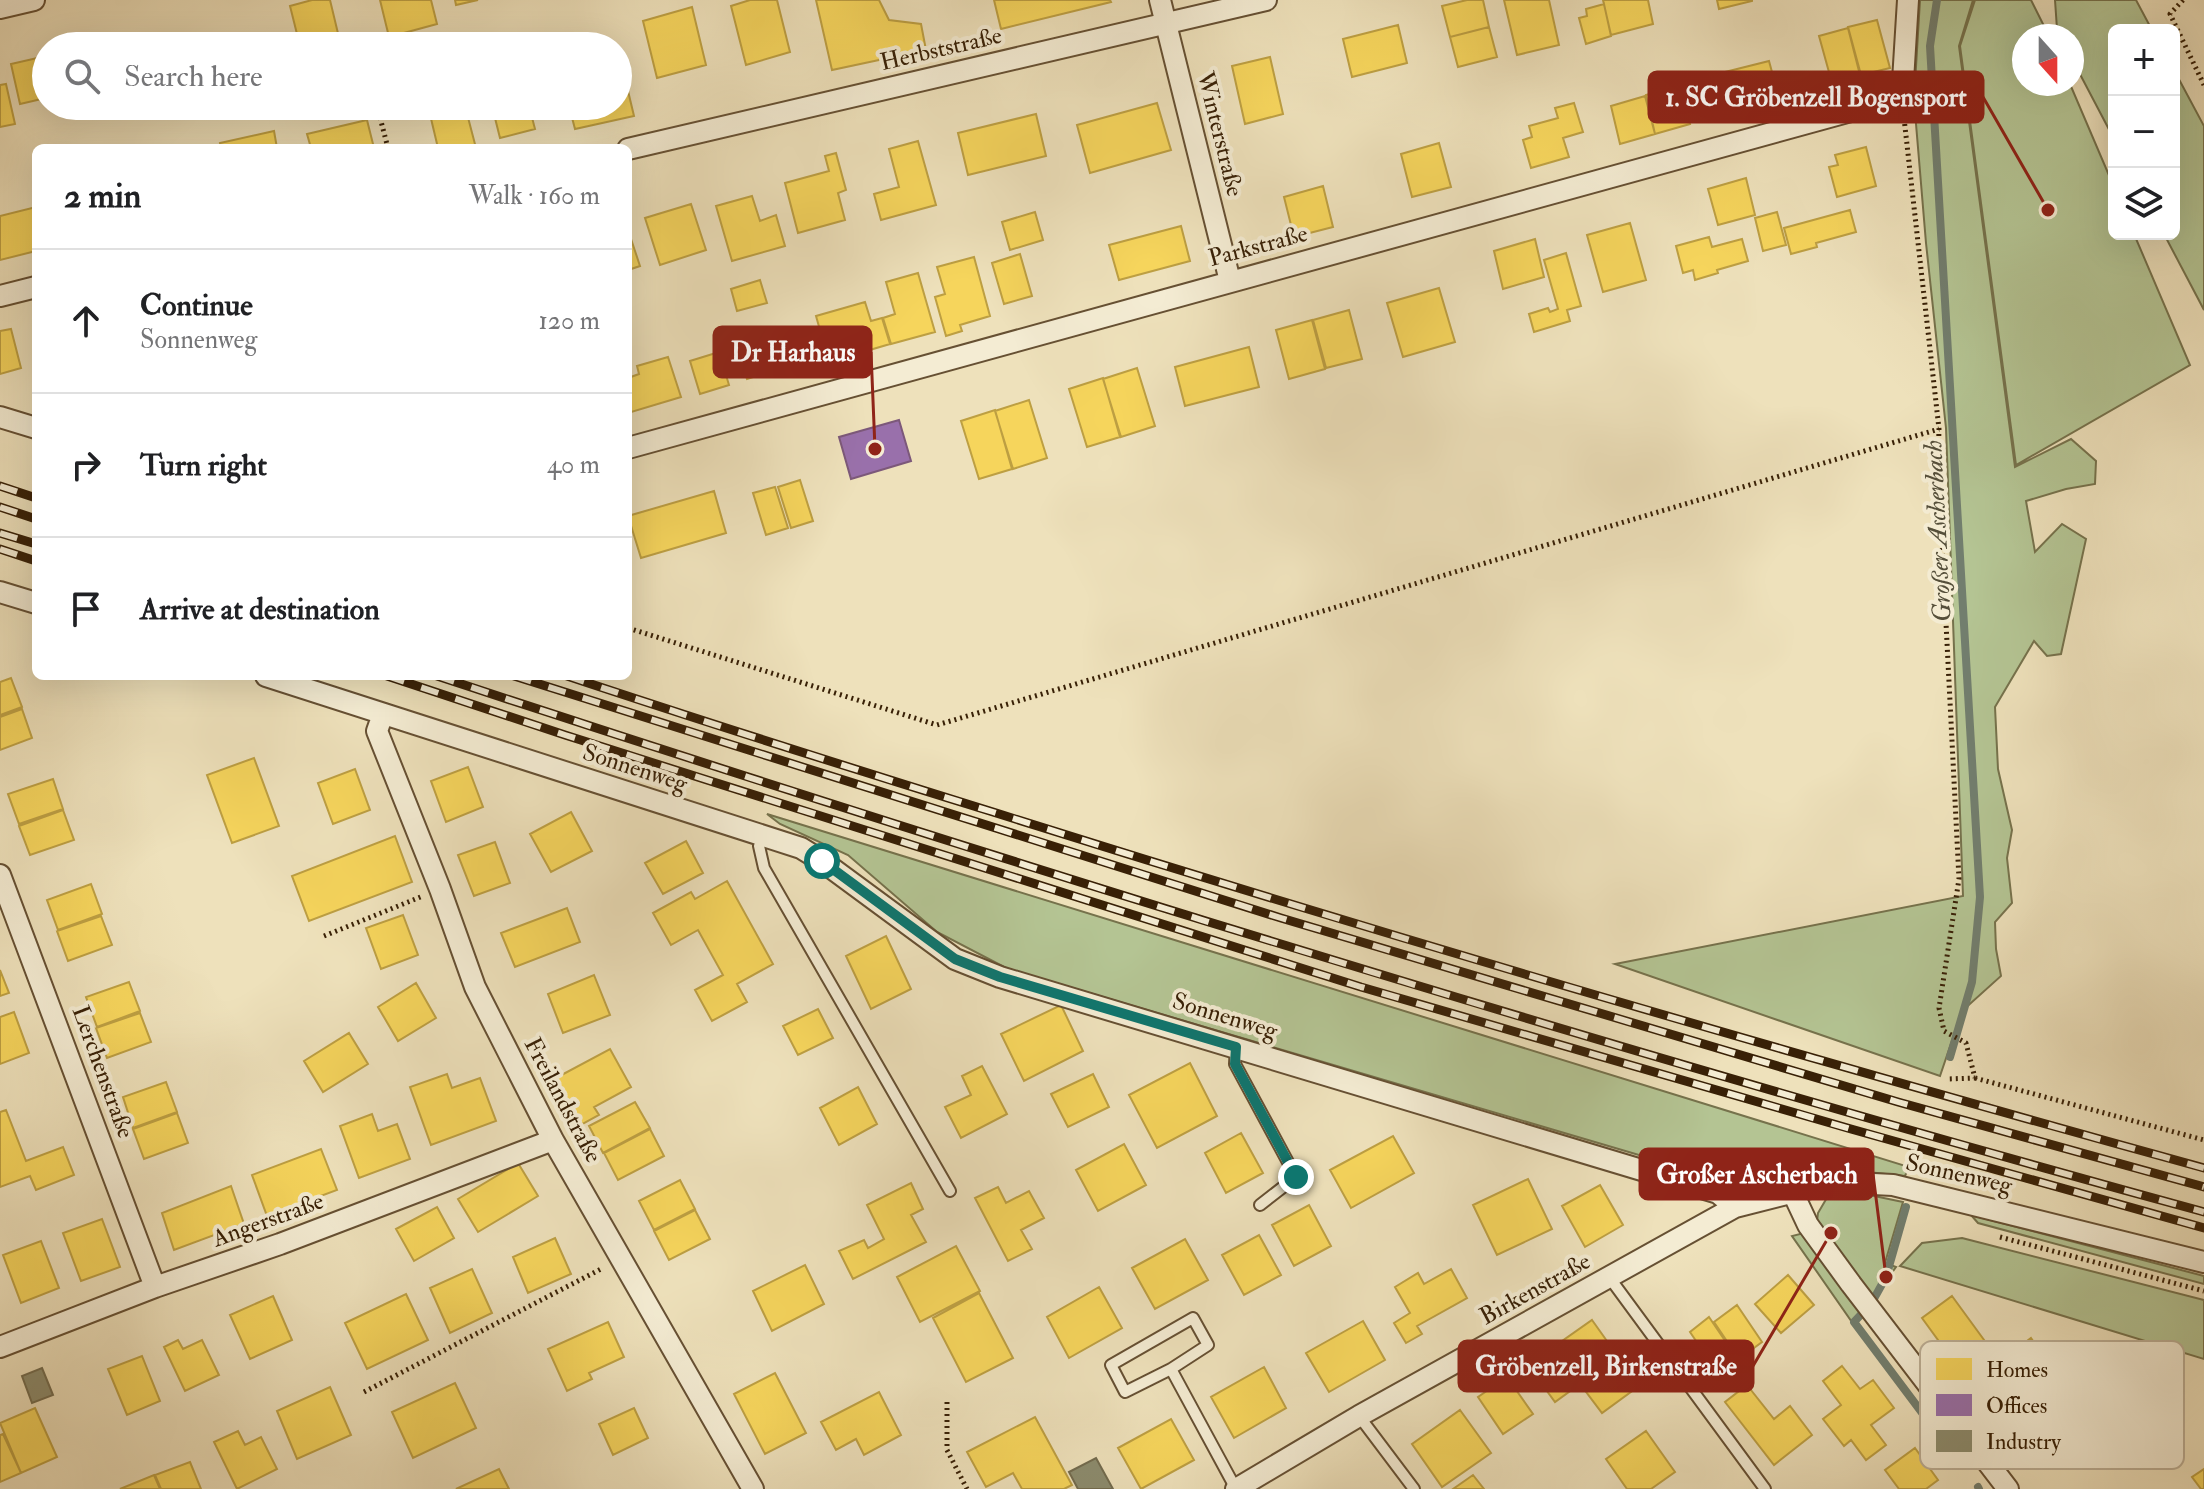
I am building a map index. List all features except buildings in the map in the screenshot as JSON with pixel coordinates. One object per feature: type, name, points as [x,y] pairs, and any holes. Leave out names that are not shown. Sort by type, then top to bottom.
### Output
[{"type":"street","points":[[8,4],[34,0]]},
{"type":"street","name":"Winterstraße","points":[[1160,0],[1230,281]]},
{"type":"street","name":"Herbststraße","points":[[632,148],[1266,0]]},
{"type":"street","points":[[1902,97],[1908,0]]},
{"type":"street","name":"Parkstraße","points":[[632,447],[1902,97]]},
{"type":"street","points":[[0,296],[32,288]]},
{"type":"street","points":[[0,417],[32,427]]},
{"type":"street","points":[[0,592],[32,602]]},
{"type":"street","name":"Sonnenweg","points":[[278,680],[801,848],[955,959],[1000,977],[1718,1193],[1735,1207],[1834,1182],[1893,1185],[2204,1262]]},
{"type":"street","name":"Freilandstraße","points":[[383,714],[377,731],[475,987],[553,1140],[753,1489]]},
{"type":"street","name":"Lerchenstraße","points":[[0,875],[155,1287]]},
{"type":"street","name":"Angerstraße","points":[[0,1347],[553,1140]]},
{"type":"street","points":[[1792,1191],[1808,1225],[1920,1374]]},
{"type":"street","name":"Birkenstraße","points":[[1244,1487],[1359,1416],[1735,1207]]},
{"type":"street","points":[[1993,1469],[2008,1489]]},
{"type":"lane","points":[[763,836],[759,846],[764,868],[950,1191]]},
{"type":"lane","points":[[1236,1047],[1235,1064],[1296,1177],[1260,1205]]},
{"type":"lane","points":[[1609,1277],[1765,1489]]},
{"type":"lane","points":[[1193,1318],[1208,1345],[1171,1369],[1125,1392],[1111,1365],[1193,1318]]},
{"type":"lane","points":[[1171,1369],[1244,1487]]},
{"type":"lane","points":[[1359,1416],[1414,1489]]},
{"type":"path","points":[[2183,0],[2170,14],[2204,85]]},
{"type":"path","points":[[1902,97],[1939,429],[1938,465],[1959,879],[1939,1008],[1944,1031],[1966,1043],[1975,1078]]},
{"type":"path","points":[[381,120],[387,144]]},
{"type":"path","points":[[632,629],[937,725],[1939,429]]},
{"type":"path","points":[[324,936],[440,889]]},
{"type":"path","points":[[1947,1079],[1975,1078],[2204,1140]]},
{"type":"path","points":[[364,1392],[621,1259]]},
{"type":"path","points":[[947,1402],[947,1450],[967,1489]]},
{"type":"green space","points":[[1920,0],[1973,0],[1959,46],[2015,467],[2071,439],[2096,461],[2095,484],[2026,501],[2035,552],[2062,524],[2086,539],[2061,654],[2047,656],[2034,641],[1995,707],[1998,769],[2012,830],[2007,858],[2012,903],[1995,922],[2001,976],[1962,1011],[1940,1076],[1615,964],[1963,896],[1946,428],[1914,100]]},
{"type":"green space","points":[[1975,0],[2031,0],[2043,24],[2012,24],[2012,96],[2075,96],[2108,173],[2108,240],[2137,240],[2190,365],[2016,465],[1960,46]]},
{"type":"green space","points":[[2055,0],[2136,0],[2149,24],[2108,24],[2108,128],[2084,82],[2084,24],[2057,24]]},
{"type":"green space","points":[[2180,81],[2204,126],[2204,310],[2167,240],[2180,240]]},
{"type":"green space","points":[[767,814],[1909,1167],[1905,1176],[1830,1168],[1766,1183],[1727,1181],[1008,969],[937,932],[848,855],[780,824]]},
{"type":"green space","points":[[1855,1192],[1903,1202],[1885,1263],[1896,1267],[1854,1325],[1792,1236],[1816,1230],[1818,1213],[1828,1196]]},
{"type":"green space","points":[[1971,1215],[2204,1276],[2204,1284],[1978,1223]]},
{"type":"green space","points":[[1962,1238],[2204,1300],[2204,1359],[2184,1353],[2184,1341],[2145,1341],[1900,1266],[1922,1243]]},
{"type":"waterway","name":"Großer Ascherbach","points":[[1937,0],[1930,46],[1980,897],[1972,982],[1950,1057]]},
{"type":"waterway","name":"Großer Ascherbach","points":[[1906,1207],[1886,1277],[1871,1304],[1854,1322],[1920,1410]]},
{"type":"railway","points":[[0,486],[32,497]]},
{"type":"railway","points":[[0,507],[32,518]]},
{"type":"railway","points":[[0,533],[32,543]]},
{"type":"railway","points":[[0,549],[32,560]]},
{"type":"railway","points":[[399,680],[1361,987],[2204,1228]]},
{"type":"railway","points":[[449,680],[876,818],[1317,955],[1760,1087],[2204,1212]]},
{"type":"railway","points":[[527,680],[1281,918],[1898,1102],[2204,1187]]},
{"type":"railway","points":[[579,680],[886,779],[1445,950],[2204,1168]]},
{"type":"place","name":"1. SC Gröbenzell Bogensport","points":[[2048,210]]},
{"type":"place","name":"Dr Harhaus","points":[[875,449]]},
{"type":"place","name":"Gröbenzell, Birkenstraße","points":[[1831,1233]]},
{"type":"place","name":"Großer Ascherbach","points":[[1886,1277]]},
{"type":"route","points":[[822,861],[955,959],[1000,977],[1236,1047],[1235,1064],[1296,1177]]}]
